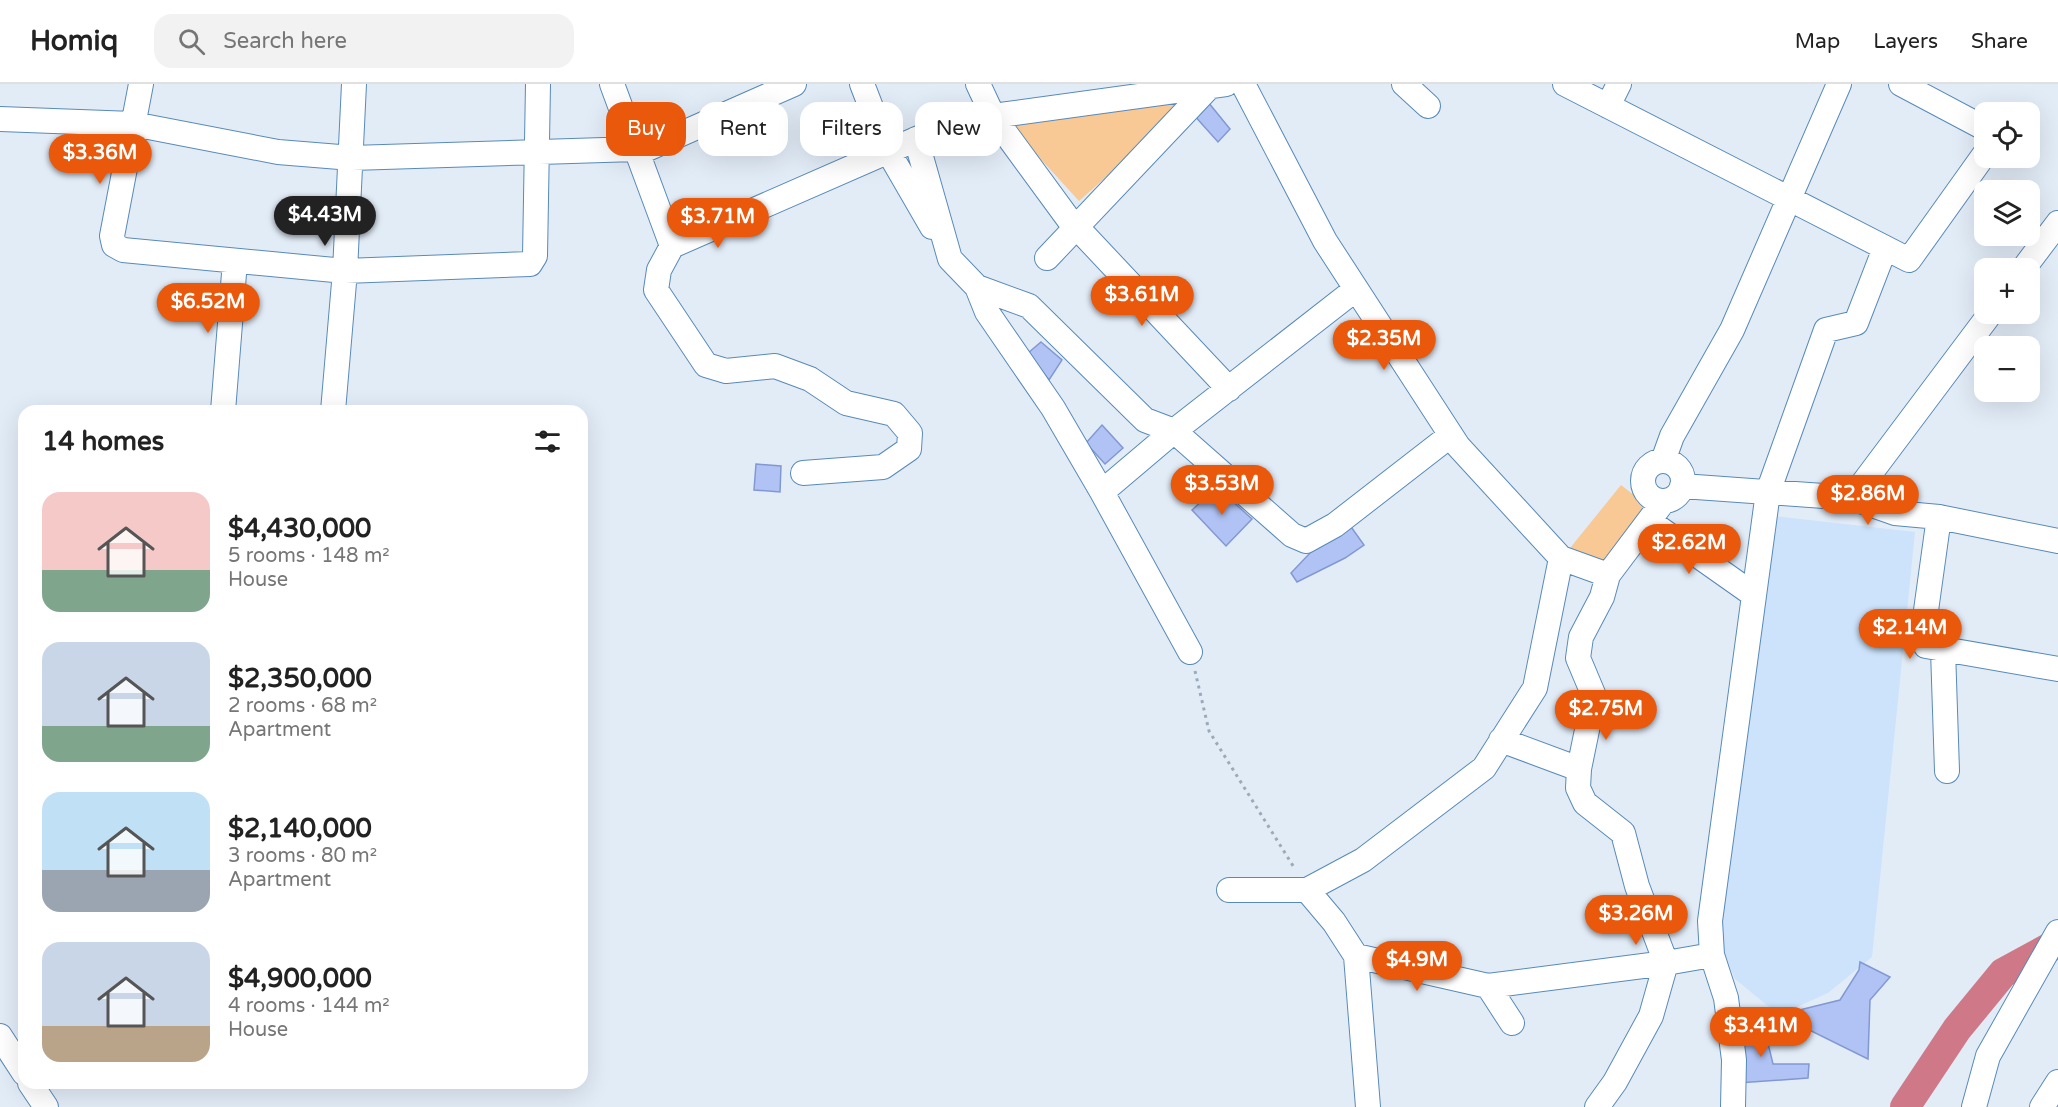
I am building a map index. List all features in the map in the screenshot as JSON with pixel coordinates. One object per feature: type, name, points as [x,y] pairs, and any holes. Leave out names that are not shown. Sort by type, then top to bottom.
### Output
[{"type":"street","points":[[141,84],[112,236],[114,245],[123,250],[345,271],[530,264],[535,256],[543,152],[538,84]]},
{"type":"street","points":[[334,405],[345,271],[354,84]]},
{"type":"street","points":[[612,84],[619,102]]},
{"type":"street","points":[[686,130],[794,84]]},
{"type":"street","points":[[862,84],[869,102]]},
{"type":"street","points":[[978,84],[986,102]]},
{"type":"street","points":[[1243,84],[1325,241],[1451,435],[1561,558],[1608,575]]},
{"type":"street","points":[[1404,84],[1428,106]]},
{"type":"street","points":[[1565,84],[1909,260],[1975,168]]},
{"type":"street","points":[[1608,106],[1619,84]]},
{"type":"street","points":[[1663,461],[1672,436],[1732,330],[1839,84]]},
{"type":"street","points":[[1901,84],[1974,123]]},
{"type":"street","points":[[1002,115],[1218,85]]},
{"type":"street","points":[[1047,258],[1080,232],[1218,85]]},
{"type":"street","points":[[0,119],[134,124],[278,152],[352,158],[606,150]]},
{"type":"street","points":[[1002,128],[1080,232],[1229,388]]},
{"type":"street","points":[[639,156],[672,246]]},
{"type":"street","points":[[803,473],[883,466],[909,449],[910,434],[894,414],[846,403],[810,380],[775,366],[726,371],[706,365],[656,290],[659,270],[672,246],[877,156]]},
{"type":"street","points":[[891,156],[950,259],[977,287],[987,312],[1053,408],[1190,652]]},
{"type":"street","points":[[921,156],[950,259]]},
{"type":"street","points":[[2032,258],[2058,223]]},
{"type":"street","points":[[1733,1107],[1734,1060],[1726,998],[1712,955],[1710,921],[1768,492],[1826,330],[1856,323],[1885,248]]},
{"type":"street","points":[[223,405],[235,261]]},
{"type":"street","points":[[977,287],[1029,306],[1145,420],[1174,431],[1292,535],[1306,541],[1335,525],[1451,435]]},
{"type":"street","points":[[1102,492],[1174,431],[1356,288]]},
{"type":"street","points":[[1852,498],[1982,324]]},
{"type":"street","points":[[1597,1107],[1615,1082],[1651,1016],[1666,963],[1637,886],[1623,833],[1585,803],[1578,788],[1579,769],[1594,696],[1578,658],[1581,637],[1602,597],[1608,575],[1656,511],[1677,495],[1682,486],[1682,474],[1677,467],[1663,461],[1648,467],[1643,482],[1656,511],[1754,595]]},
{"type":"street","points":[[1682,486],[1852,498],[1894,513],[1939,517],[2058,541]]},
{"type":"street","points":[[1939,517],[1923,632],[1926,646],[2058,669]]},
{"type":"street","points":[[1229,890],[1307,890],[1362,860],[1484,768],[1535,688],[1561,558]]},
{"type":"street","points":[[1942,650],[1947,771]]},
{"type":"street","points":[[1502,740],[1579,769]]},
{"type":"street","points":[[1307,890],[1334,922],[1356,956],[1368,1107]]},
{"type":"street","points":[[1974,1107],[1989,1056],[2051,963],[2058,932]]},
{"type":"street","points":[[1356,956],[1488,986],[1712,955]]},
{"type":"street","points":[[1488,986],[1512,1023]]},
{"type":"street","points":[[0,1036],[18,1064]]},
{"type":"street","points":[[2042,1107],[2058,1082]]},
{"type":"street","points":[[34,1089],[46,1107]]},
{"type":"path","points":[[1190,652],[1209,731],[1307,890]]},
{"type":"shaded area","points":[[1206,88],[1079,201],[1006,121]]},
{"type":"shaded area","points":[[1621,485],[1654,511],[1599,571],[1562,558]]},
{"type":"shaded area","points":[[1774,516],[1915,532],[1872,957],[1828,993],[1779,1015],[1735,979],[1710,921]]},
{"type":"building","points":[[1208,102],[1230,129],[1218,142],[1193,114]]},
{"type":"building","points":[[1041,342],[1062,360],[1049,380],[1028,353]]},
{"type":"building","points":[[1041,342],[1062,360],[1049,380],[1028,353]]},
{"type":"building","points":[[1102,425],[1123,448],[1105,464],[1086,443]]},
{"type":"building","points":[[1102,425],[1123,448],[1105,464],[1086,443]]},
{"type":"building","points":[[756,464],[781,466],[780,492],[754,490]]},
{"type":"building","points":[[1217,487],[1252,519],[1226,546],[1192,510]]},
{"type":"building","points":[[1217,487],[1252,519],[1226,546],[1192,510]]},
{"type":"building","points":[[1349,524],[1364,545],[1345,558],[1297,582],[1291,573],[1329,533]]},
{"type":"building","points":[[1860,962],[1890,977],[1870,1000],[1868,1059],[1779,1015],[1840,1000],[1859,970]]},
{"type":"building","points":[[1763,1023],[1773,1064],[1809,1064],[1808,1078],[1738,1083],[1735,1026]]},
{"type":"waterway","points":[[1905,1107],[1957,1029],[2003,973],[2058,943]]}]
